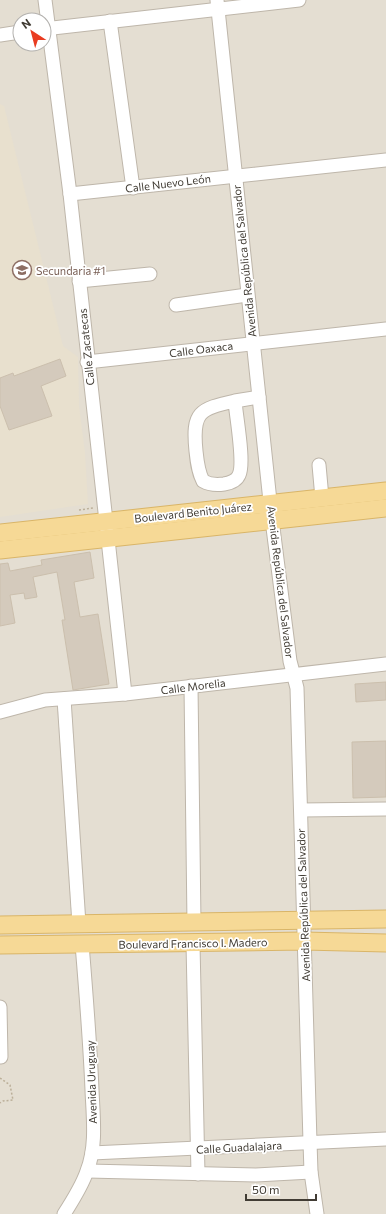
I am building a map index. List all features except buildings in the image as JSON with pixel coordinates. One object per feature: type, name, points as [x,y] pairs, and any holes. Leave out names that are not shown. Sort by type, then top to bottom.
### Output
[{"type":"main road","name":"Boulevard Benito Juárez","points":[[0,550],[106,530],[271,503],[386,491]]},
{"type":"main road","name":"Boulevard Benito Juárez","points":[[0,533],[106,530],[272,520],[386,508]]},
{"type":"main road","name":"Boulevard Francisco I. Madero","points":[[0,926],[386,919]]},
{"type":"main road","name":"Boulevard Francisco I. Madero","points":[[0,945],[193,944],[304,941],[386,943]]},
{"type":"street","name":"Calle Zacatecas","points":[[45,0],[45,12]]},
{"type":"street","points":[[52,27],[110,21],[217,4],[299,0]]},
{"type":"street","name":"Avenida República del Salvador","points":[[217,4],[234,176],[272,520],[290,661],[295,674],[298,705],[311,1172],[317,1214]]},
{"type":"street","points":[[110,21],[133,188]]},
{"type":"street","points":[[0,35],[12,33]]},
{"type":"street","name":"Calle Zacatecas","points":[[49,52],[70,194],[87,362],[125,694]]},
{"type":"street","name":"Calle Nuevo León","points":[[70,194],[386,160]]},
{"type":"street","points":[[79,281],[150,274]]},
{"type":"street","points":[[176,305],[248,296]]},
{"type":"street","name":"Calle Oaxaca","points":[[87,362],[386,329]]},
{"type":"street","points":[[235,401],[241,458],[240,473],[234,481],[227,484],[209,484],[203,481],[199,470],[194,432],[196,420],[201,413],[216,405],[235,401],[259,397]]},
{"type":"street","points":[[318,465],[322,498]]},
{"type":"street","name":"Calle Morelia","points":[[0,712],[46,700],[125,694],[386,664]]},
{"type":"street","points":[[191,686],[194,923]]},
{"type":"street","points":[[64,699],[79,924]]},
{"type":"street","points":[[301,810],[386,810]]},
{"type":"street","name":"Avenida Uruguay","points":[[64,1214],[88,1171],[92,1153],[93,1124],[90,1048],[82,944]]},
{"type":"street","points":[[193,944],[199,1149],[198,1174]]},
{"type":"street","points":[[0,1007],[1,1057]]},
{"type":"street","name":"Calle Guadalajara","points":[[92,1153],[386,1139]]},
{"type":"street","points":[[88,1171],[256,1175],[311,1172]]},
{"type":"path","points":[[0,1078],[10,1084],[13,1100],[3,1101],[0,1103]]},
{"type":"shaded area","points":[[0,0],[386,0],[386,1214],[0,1214]]},
{"type":"shaded area","name":"Secundaria #1","points":[[0,104],[4,106],[63,346],[78,357],[79,406],[85,453],[88,504],[0,517]]},
{"type":"place","name":"Secundaria #1","points":[[22,270]]}]
